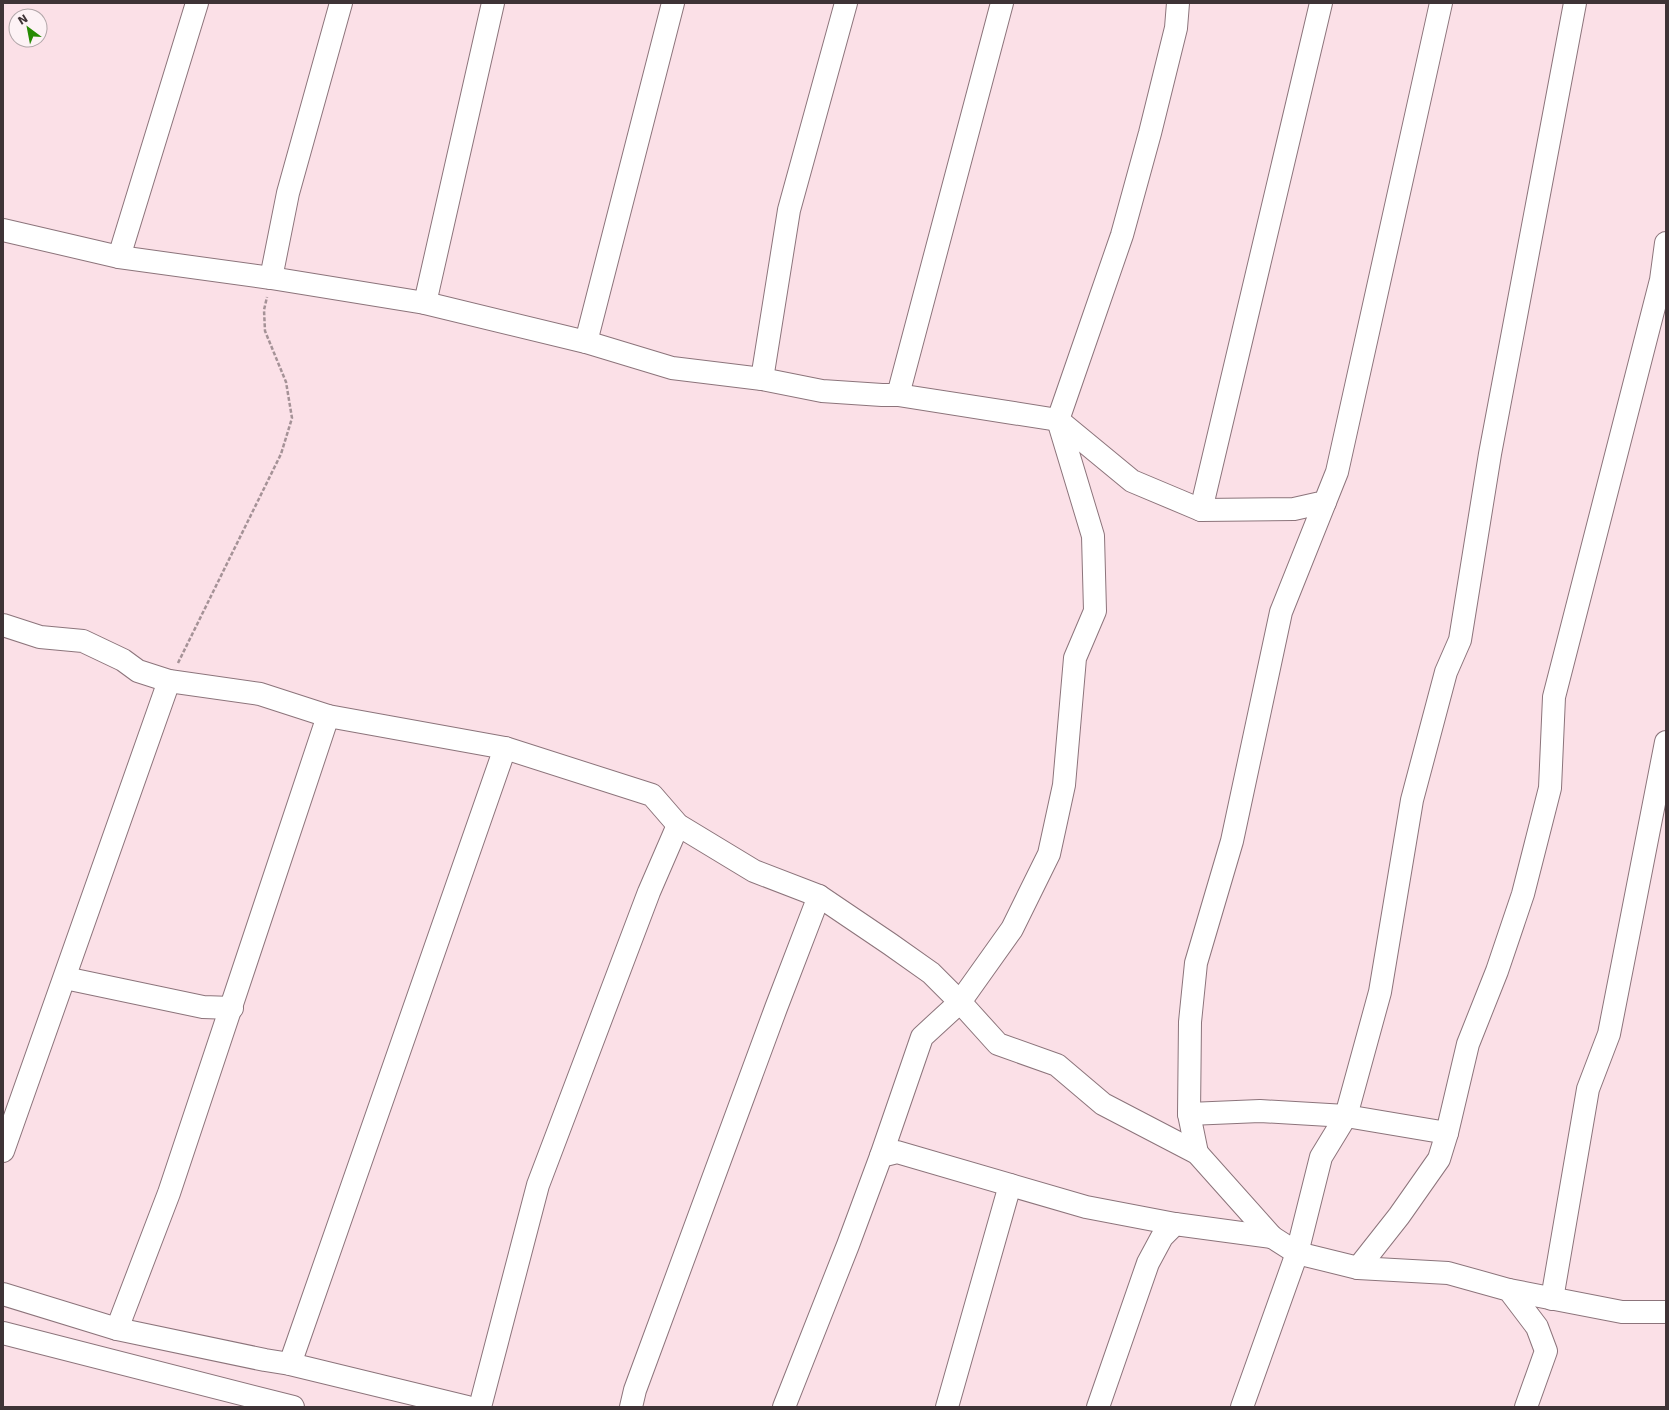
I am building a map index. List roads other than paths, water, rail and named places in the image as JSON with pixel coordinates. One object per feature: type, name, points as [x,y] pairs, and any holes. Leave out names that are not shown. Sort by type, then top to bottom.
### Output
[{"type":"street","points":[[119,257],[197,3]]},
{"type":"street","points":[[271,278],[288,193],[341,3]]},
{"type":"street","points":[[425,303],[493,3]]},
{"type":"street","points":[[586,342],[673,3]]},
{"type":"street","points":[[762,379],[789,210],[846,3]]},
{"type":"street","points":[[898,395],[1002,3]]},
{"type":"street","points":[[784,1407],[848,1246],[922,1037],[960,1002],[1012,930],[1049,854],[1064,785],[1075,658],[1095,612],[1093,536],[1058,420],[1122,235],[1150,133],[1176,28],[1178,3]]},
{"type":"street","points":[[1201,510],[1321,3]]},
{"type":"street","points":[[1197,1154],[1189,1114],[1190,1022],[1196,963],[1232,841],[1281,612],[1337,472],[1441,3]]},
{"type":"street","points":[[1242,1407],[1297,1253],[1321,1157],[1346,1116],[1380,992],[1412,800],[1446,672],[1460,640],[1492,446],[1575,3]]},
{"type":"street","points":[[3,230],[119,257],[271,278],[425,303],[586,342],[672,368],[762,379],[822,391],[898,395],[1058,420],[1132,482],[1201,510],[1294,509],[1325,502]]},
{"type":"street","points":[[1358,1268],[1399,1216],[1439,1159],[1447,1133],[1468,1044],[1497,970],[1524,894],[1550,788],[1554,697],[1661,280],[1666,243]]},
{"type":"street","points":[[3,624],[40,637],[83,641],[122,660],[138,671],[168,682],[260,694],[328,716],[505,748],[652,795],[678,825],[754,871],[819,896],[890,944],[931,974],[960,1002],[998,1044],[1056,1065],[1103,1104],[1197,1154],[1272,1237],[1297,1253],[1358,1268],[1448,1273],[1509,1290],[1622,1312],[1666,1312]]},
{"type":"street","points":[[3,1152],[168,682]]},
{"type":"street","points":[[117,1329],[169,1194],[328,716]]},
{"type":"street","points":[[1552,1299],[1588,1089],[1609,1034],[1666,742]]},
{"type":"street","points":[[290,1364],[505,748]]},
{"type":"street","points":[[480,1407],[538,1185],[649,892],[678,825]]},
{"type":"street","points":[[631,1407],[638,1382],[773,1016],[819,896]]},
{"type":"street","points":[[65,978],[203,1008],[232,1008]]},
{"type":"street","points":[[1189,1114],[1260,1111],[1346,1116],[1447,1133]]},
{"type":"street","points":[[881,1156],[897,1152],[1086,1207],[1176,1224],[1272,1237]]},
{"type":"street","points":[[947,1407],[1010,1185]]},
{"type":"street","points":[[1098,1407],[1148,1263],[1162,1237],[1176,1224]]},
{"type":"street","points":[[1509,1290],[1537,1326],[1546,1350],[1526,1407]]},
{"type":"street","points":[[3,1294],[117,1329],[290,1364],[468,1407]]},
{"type":"street","points":[[3,1333],[293,1407]]}]
